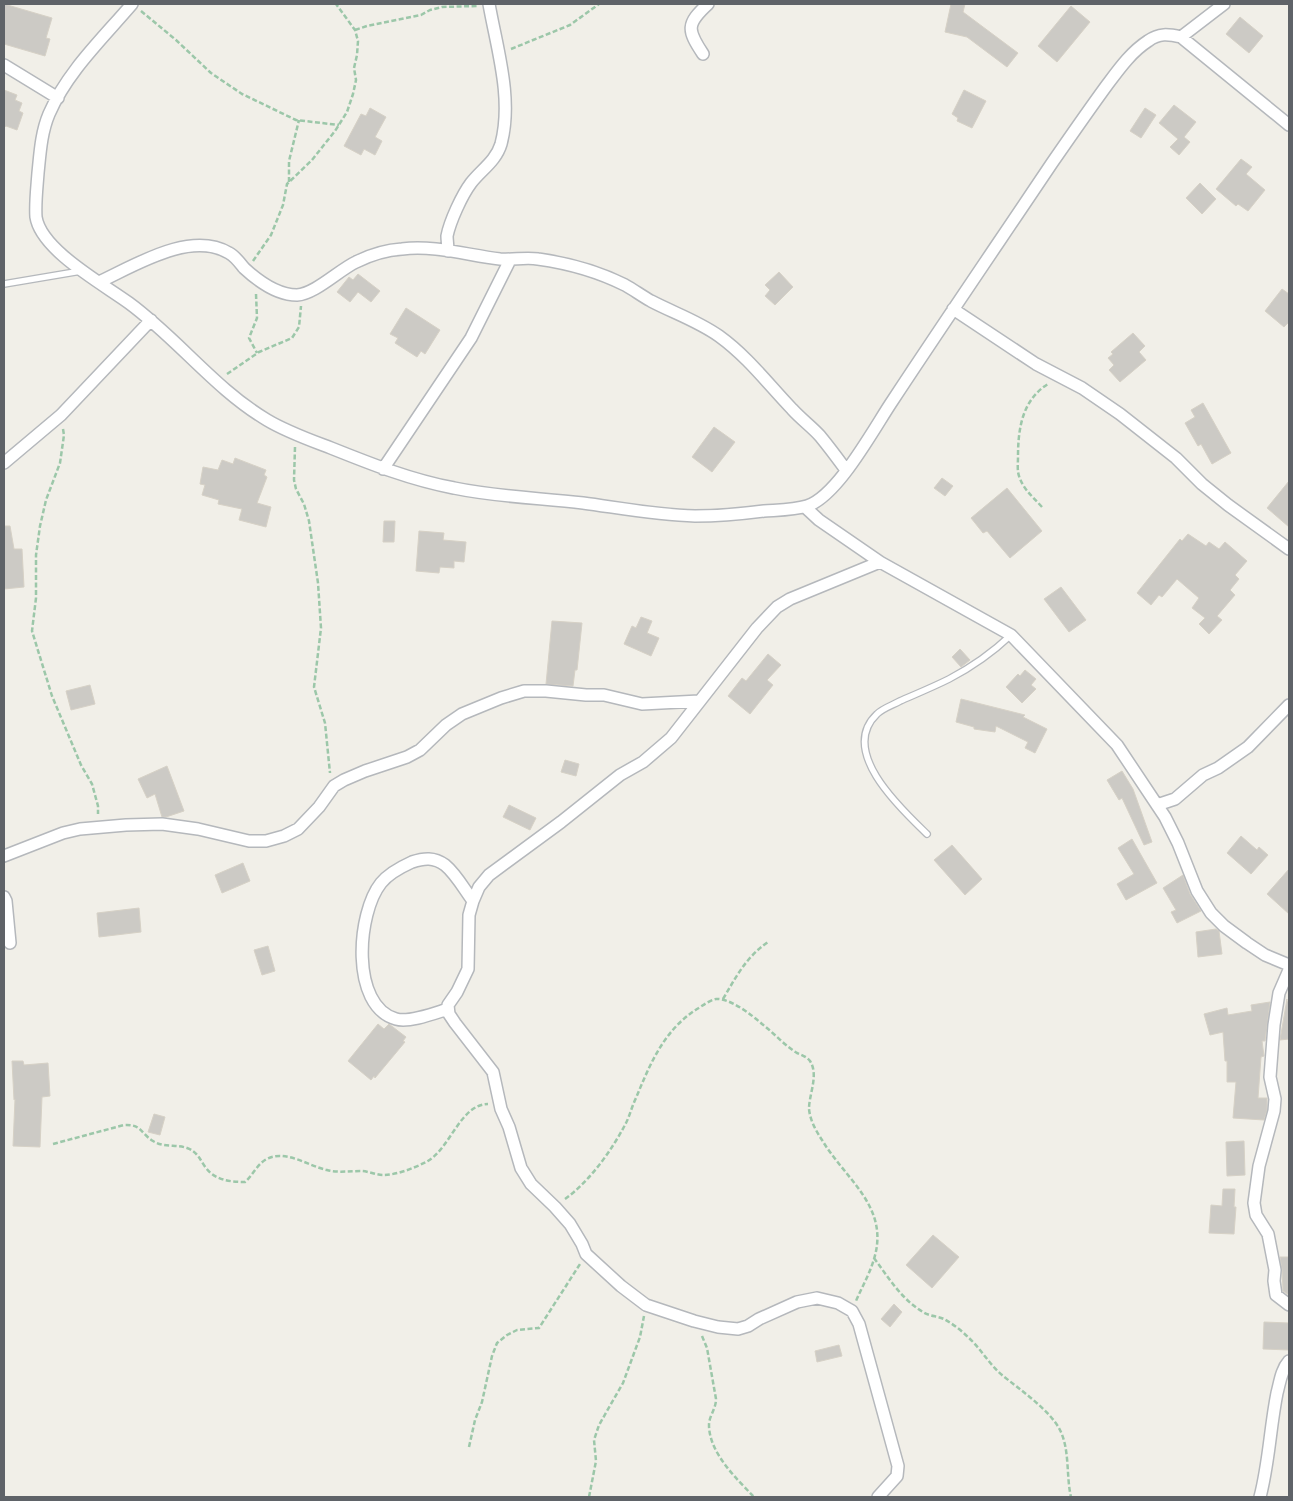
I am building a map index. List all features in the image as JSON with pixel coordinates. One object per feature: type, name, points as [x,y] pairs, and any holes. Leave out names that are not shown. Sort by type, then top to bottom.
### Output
[{"type":"street","points":[[703,54],[694,41],[691,33],[691,23],[694,17],[708,4]]},
{"type":"street","points":[[1181,37],[1224,4]]},
{"type":"street","points":[[136,7],[81,64],[48,116],[42,140],[36,218],[45,237],[81,271],[151,320],[215,381],[244,404],[270,422],[294,433],[383,469],[422,481],[481,493],[580,503],[652,513],[718,516],[806,507],[821,499],[846,470],[1080,121],[1123,64],[1154,37],[1167,34],[1181,37],[1289,125]]},
{"type":"street","points":[[448,251],[447,237],[449,228],[470,185],[494,159],[500,146],[505,123],[504,98],[490,7]]},
{"type":"street","points":[[4,65],[58,98]]},
{"type":"street","points":[[99,282],[148,258],[172,249],[191,246],[205,246],[230,253],[256,278],[269,286],[297,295],[311,292],[356,262],[391,250],[420,247],[510,260],[537,259],[583,269],[609,278],[663,307],[690,318],[718,335],[736,350],[819,435],[846,470]]},
{"type":"street","points":[[383,469],[471,338],[510,260]]},
{"type":"street","points":[[953,309],[1036,364],[1066,380],[1120,414],[1176,458],[1202,484],[1228,505],[1289,549]]},
{"type":"street","points":[[4,463],[61,415],[151,320]]},
{"type":"street","points":[[806,507],[819,520],[880,562],[1011,635],[1117,745],[1158,805],[1178,843],[1197,891],[1211,913],[1224,926],[1247,943],[1289,965]]},
{"type":"street","points":[[878,1497],[897,1476],[898,1466],[859,1324],[852,1311],[838,1303],[817,1298],[797,1302],[738,1329],[718,1327],[694,1321],[646,1305],[621,1286],[586,1254],[570,1224],[531,1184],[521,1168],[509,1127],[501,1109],[493,1072],[455,1023],[449,1014],[448,1005],[457,992],[468,969],[469,915],[479,887],[489,875],[561,822],[620,775],[643,762],[671,738],[770,613],[784,602],[880,562]]},
{"type":"street","points":[[4,856],[63,833],[80,829],[162,824],[198,829],[249,841],[266,841],[284,836],[298,829],[319,808],[334,786],[420,750],[446,725],[462,714],[524,691],[604,695],[642,704],[699,702]]},
{"type":"street","points":[[1158,805],[1176,799],[1203,775],[1218,768],[1248,747],[1289,705]]},
{"type":"street","points":[[448,1009],[408,1020],[398,1020],[389,1016],[376,1005],[365,981],[363,965],[365,916],[381,883],[398,868],[420,859],[432,858],[444,864],[454,874],[473,901]]},
{"type":"street","points":[[4,896],[10,943]]},
{"type":"street","points":[[1289,970],[1279,993],[1274,1025],[1270,1077],[1275,1099],[1274,1111],[1255,1182],[1254,1210],[1268,1234],[1275,1270],[1276,1295],[1289,1305]]},
{"type":"street","points":[[1260,1497],[1264,1480],[1271,1420],[1282,1373],[1289,1361]]},
{"type":"lane","points":[[4,284],[81,271]]},
{"type":"lane","points":[[927,834],[900,808],[877,778],[868,757],[865,740],[866,730],[878,712],[949,679],[974,665],[1011,635]]},
{"type":"path","points":[[289,182],[312,160],[339,125],[347,112],[353,94],[356,80],[354,68],[358,49],[355,30],[336,4]]},
{"type":"path","points":[[498,54],[570,25],[599,4]]},
{"type":"path","points":[[136,7],[218,78],[242,94],[299,120],[339,125]]},
{"type":"path","points":[[355,30],[421,16],[430,10],[442,7],[490,7]]},
{"type":"path","points":[[246,270],[271,236],[279,219],[289,182],[289,161],[299,120]]},
{"type":"path","points":[[256,278],[257,318],[249,338],[257,353]]},
{"type":"path","points":[[215,381],[257,353],[287,341],[296,334],[299,328],[301,306],[305,293]]},
{"type":"path","points":[[1042,507],[1025,489],[1018,474],[1020,427],[1028,405],[1042,388],[1053,382],[1066,380]]},
{"type":"path","points":[[61,415],[64,435],[63,449],[60,463],[46,500],[40,526],[36,555],[36,598],[32,631],[52,696],[81,765],[92,784],[98,806],[99,828]]},
{"type":"path","points":[[294,433],[296,455],[294,480],[309,521],[318,583],[321,628],[314,687],[325,723],[329,769],[334,786]]},
{"type":"path","points":[[723,999],[741,967],[755,951],[768,942]]},
{"type":"path","points":[[555,1207],[585,1181],[617,1140],[653,1059],[671,1031],[685,1017],[702,1006],[714,999],[723,999],[746,1011],[792,1049],[809,1058],[813,1066],[814,1079],[809,1109],[812,1122],[830,1153],[846,1172],[872,1210],[877,1223],[878,1240],[874,1258],[852,1311]]},
{"type":"path","points":[[52,1144],[130,1125],[142,1129],[147,1137],[162,1145],[179,1146],[193,1151],[199,1156],[205,1168],[219,1179],[245,1182],[264,1160],[274,1157],[287,1157],[326,1170],[362,1171],[383,1176],[415,1167],[430,1160],[439,1153],[457,1126],[476,1106],[491,1104],[501,1109]]},
{"type":"path","points":[[469,1448],[497,1343],[517,1330],[539,1328],[586,1254]]},
{"type":"path","points":[[874,1258],[902,1295],[922,1312],[944,1319],[969,1338],[986,1360],[1025,1392],[1054,1420],[1060,1431],[1065,1450],[1070,1497]]},
{"type":"path","points":[[589,1497],[596,1461],[594,1440],[598,1424],[623,1383],[640,1337],[646,1305]]},
{"type":"path","points":[[694,1321],[707,1348],[716,1392],[716,1404],[709,1422],[711,1435],[722,1460],[754,1497]]},
{"type":"building","points":[[4,4],[52,18],[46,38],[50,39],[45,56],[4,44]]},
{"type":"building","points":[[951,4],[965,4],[963,12],[1018,53],[1007,67],[967,37],[945,32]]},
{"type":"building","points":[[1071,6],[1090,22],[1057,62],[1038,46]]},
{"type":"building","points":[[1240,17],[1263,36],[1249,53],[1226,34]]},
{"type":"building","points":[[4,90],[17,95],[15,100],[22,103],[19,111],[23,113],[17,130],[6,126],[4,128]]},
{"type":"building","points":[[964,90],[986,101],[972,128],[957,121],[958,118],[952,114]]},
{"type":"building","points":[[1174,105],[1196,122],[1184,137],[1190,142],[1179,155],[1170,147],[1178,139],[1159,123]]},
{"type":"building","points":[[370,108],[386,117],[375,137],[382,141],[375,155],[364,149],[361,155],[344,146],[361,114],[366,116]]},
{"type":"building","points":[[1145,108],[1156,115],[1141,138],[1130,131]]},
{"type":"building","points":[[1241,159],[1252,167],[1246,174],[1265,190],[1248,211],[1238,204],[1236,206],[1216,189]]},
{"type":"building","points":[[1200,183],[1216,199],[1202,214],[1186,198]]},
{"type":"building","points":[[779,272],[793,287],[775,305],[765,296],[770,290],[765,285]]},
{"type":"building","points":[[358,274],[380,291],[371,302],[358,292],[350,302],[337,292],[349,277],[353,280]]},
{"type":"building","points":[[1282,289],[1289,294],[1289,322],[1284,327],[1265,311]]},
{"type":"building","points":[[406,308],[440,330],[425,354],[421,351],[417,357],[395,343],[398,338],[390,334]]},
{"type":"building","points":[[1133,333],[1145,346],[1139,352],[1146,360],[1120,382],[1109,370],[1114,365],[1108,358],[1113,354],[1111,352]]},
{"type":"building","points":[[1203,403],[1231,453],[1212,464],[1201,444],[1198,446],[1185,423],[1195,417],[1191,410]]},
{"type":"building","points":[[714,427],[735,442],[712,472],[692,457]]},
{"type":"building","points":[[235,458],[266,470],[264,475],[267,477],[257,503],[271,507],[266,527],[239,520],[242,509],[218,504],[219,500],[202,495],[205,485],[200,484],[203,467],[218,470],[222,460],[233,464]]},
{"type":"building","points":[[942,478],[953,486],[945,496],[934,488]]},
{"type":"building","points":[[1289,481],[1289,527],[1267,508]]},
{"type":"building","points":[[1007,488],[1042,531],[1010,558],[987,531],[983,533],[971,518]]},
{"type":"building","points":[[384,521],[395,521],[394,542],[383,542]]},
{"type":"building","points":[[4,526],[10,526],[14,549],[22,549],[24,587],[4,589]]},
{"type":"building","points":[[419,531],[444,533],[443,540],[466,542],[464,562],[454,561],[454,568],[440,567],[439,573],[416,571]]},
{"type":"building","points":[[1188,534],[1206,546],[1209,542],[1219,549],[1225,542],[1247,561],[1235,575],[1239,579],[1230,590],[1235,595],[1217,616],[1222,620],[1209,634],[1199,624],[1205,618],[1192,608],[1199,598],[1177,579],[1162,597],[1159,595],[1151,605],[1137,593],[1180,539],[1182,541]]},
{"type":"building","points":[[1061,587],[1086,620],[1069,632],[1044,599]]},
{"type":"building","points":[[641,617],[652,621],[647,633],[659,638],[651,656],[624,644],[632,626],[636,628]]},
{"type":"building","points":[[552,621],[582,623],[577,670],[575,670],[573,686],[546,684]]},
{"type":"building","points":[[960,649],[970,660],[961,667],[952,657]]},
{"type":"building","points":[[768,654],[781,665],[767,680],[773,685],[750,714],[728,696],[742,678],[746,681]]},
{"type":"building","points":[[1025,670],[1036,679],[1031,685],[1036,689],[1022,703],[1006,687],[1018,674],[1020,676]]},
{"type":"building","points":[[90,685],[95,704],[71,710],[66,691]]},
{"type":"building","points":[[961,699],[1025,715],[1023,717],[1047,729],[1035,753],[1025,748],[1028,742],[996,726],[995,732],[974,729],[974,727],[956,722]]},
{"type":"building","points":[[565,760],[579,764],[576,776],[561,772]]},
{"type":"building","points":[[167,766],[184,811],[162,817],[155,794],[147,798],[138,779]]},
{"type":"building","points":[[1122,771],[1133,789],[1152,842],[1144,845],[1122,798],[1119,800],[1107,780]]},
{"type":"building","points":[[509,805],[536,818],[530,830],[503,817]]},
{"type":"building","points":[[1241,836],[1257,850],[1259,847],[1268,855],[1251,874],[1227,853]]},
{"type":"building","points":[[1132,839],[1157,883],[1126,900],[1117,884],[1134,874],[1118,848]]},
{"type":"building","points":[[952,845],[982,879],[965,895],[934,860]]},
{"type":"building","points":[[243,863],[250,881],[222,893],[215,875]]},
{"type":"building","points":[[1289,869],[1289,914],[1267,894]]},
{"type":"building","points":[[1183,875],[1190,894],[1201,911],[1177,923],[1171,912],[1176,910],[1163,888]]},
{"type":"building","points":[[139,908],[141,932],[99,937],[97,913]]},
{"type":"building","points":[[1216,929],[1219,931],[1222,954],[1198,957],[1196,932]]},
{"type":"building","points":[[268,946],[275,971],[262,975],[254,950]]},
{"type":"building","points":[[1287,999],[1287,1002],[1289,1001],[1289,1039],[1280,1040]]},
{"type":"building","points":[[1270,1002],[1265,1041],[1262,1041],[1264,1056],[1261,1057],[1258,1098],[1267,1098],[1267,1110],[1264,1120],[1233,1118],[1236,1082],[1227,1082],[1227,1061],[1225,1061],[1223,1032],[1210,1035],[1204,1014],[1227,1008],[1228,1015],[1252,1011],[1251,1005]]},
{"type":"building","points":[[378,1024],[384,1029],[389,1024],[406,1037],[403,1041],[405,1042],[375,1078],[374,1076],[371,1080],[348,1061]]},
{"type":"building","points":[[12,1061],[23,1061],[24,1065],[48,1063],[50,1096],[42,1097],[40,1147],[13,1146],[15,1099]]},
{"type":"building","points":[[154,1114],[165,1117],[160,1135],[148,1132]]},
{"type":"building","points":[[1244,1141],[1245,1175],[1227,1176],[1226,1142]]},
{"type":"building","points":[[1223,1189],[1235,1189],[1234,1234],[1209,1233],[1211,1205],[1222,1206]]},
{"type":"building","points":[[933,1235],[959,1257],[932,1288],[906,1265]]},
{"type":"building","points":[[1280,1257],[1289,1257],[1289,1295],[1283,1291]]},
{"type":"building","points":[[894,1304],[902,1312],[890,1327],[881,1319]]},
{"type":"building","points":[[1264,1322],[1289,1323],[1289,1350],[1263,1349]]},
{"type":"building","points":[[839,1345],[842,1356],[817,1362],[815,1351]]}]
